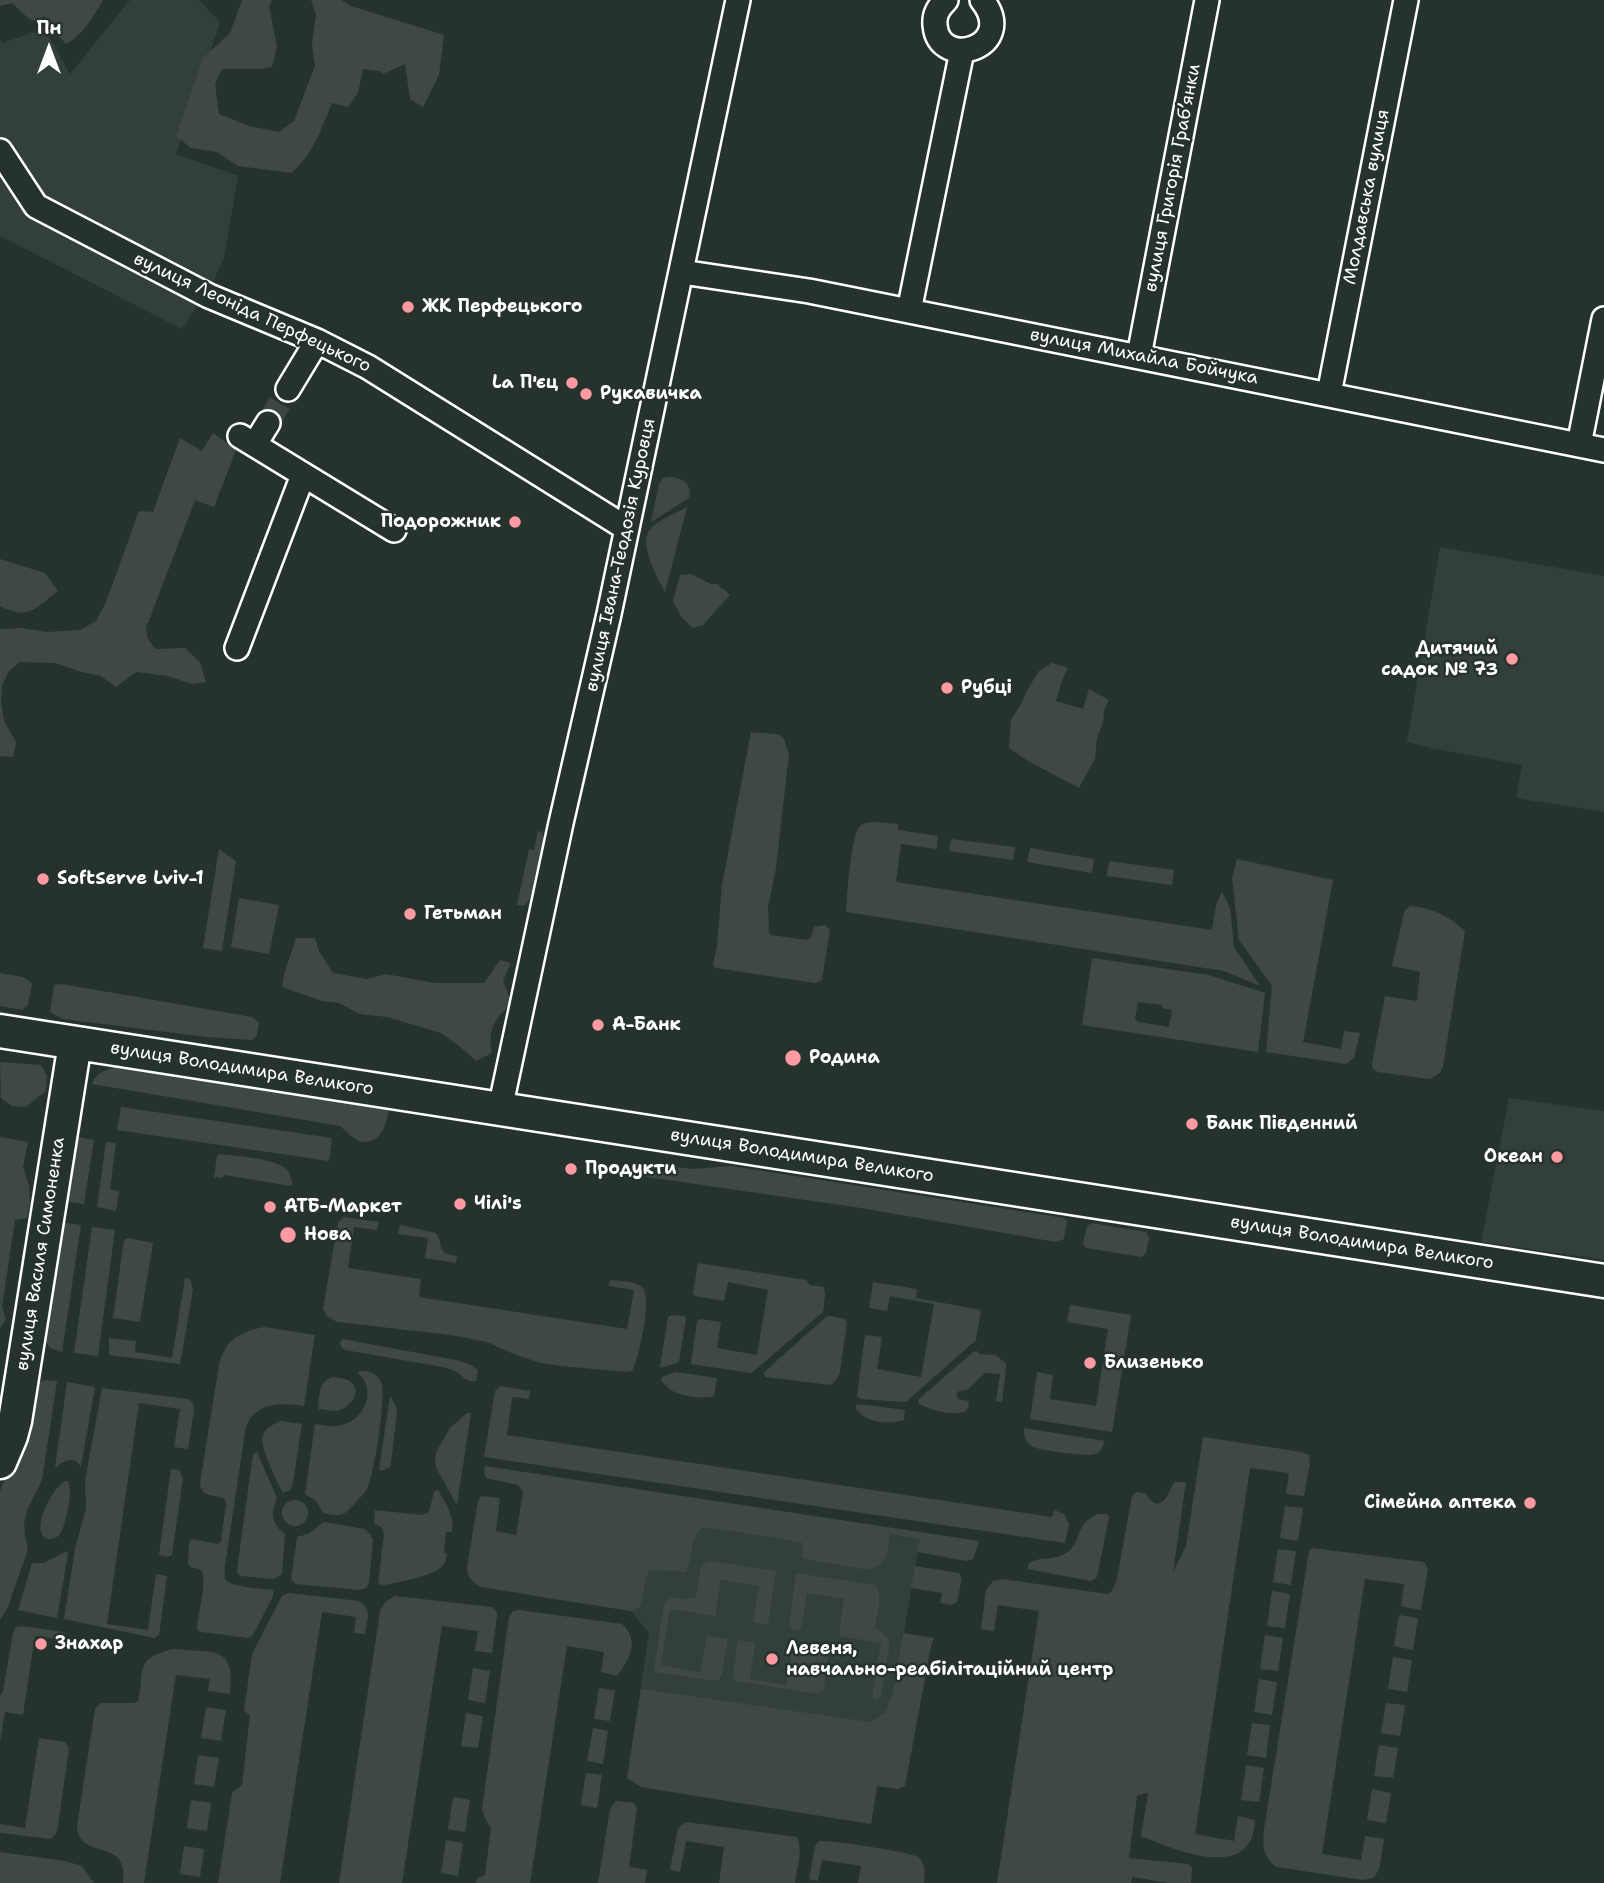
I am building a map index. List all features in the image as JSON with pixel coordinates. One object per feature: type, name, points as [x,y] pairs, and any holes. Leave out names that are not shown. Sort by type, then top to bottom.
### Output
[{"type":"main road","name":"вулиця Володимира Великого","points":[[0,1031],[1604,1281]]},
{"type":"main road","name":"вулиця Василя Симоненка","points":[[0,1462],[15,1421],[75,1043]]},
{"type":"street","name":"вулиця Івана-Теодозія Куровця","points":[[500,1109],[602,647],[738,0]]},
{"type":"street","points":[[946,0],[939,6],[935,29],[941,40],[950,48],[962,51],[974,49],[984,43],[990,33],[990,9],[982,0]]},
{"type":"street","name":"вулиця Григорія Грабʼянки","points":[[1139,356],[1207,0]]},
{"type":"street","name":"Молдавська вулиця","points":[[1329,394],[1406,0]]},
{"type":"street","points":[[909,311],[962,51]]},
{"type":"street","name":"вулиця Леоніда Перфецького","points":[[0,151],[36,206],[209,296],[317,341],[368,367],[626,528]]},
{"type":"street","name":"вулиця Михайла Бойчука","points":[[682,272],[809,291],[1604,450]]},
{"type":"street","points":[[1579,445],[1604,319]]},
{"type":"street","points":[[288,389],[317,341]]},
{"type":"street","points":[[268,422],[248,440],[394,530]]},
{"type":"street","points":[[237,648],[303,474]]},
{"type":"shaded area","points":[[0,0],[103,0],[83,31],[66,44],[53,30],[28,18],[12,3],[0,6]]},
{"type":"shaded area","points":[[130,0],[199,0],[220,22],[176,154],[238,176],[224,258],[212,284],[182,329],[0,236],[0,39],[3,43],[44,28],[70,74]]},
{"type":"shaded area","points":[[242,0],[272,0],[269,6],[277,46],[272,67],[222,69],[215,84],[219,114],[249,126],[279,132],[294,121],[315,66],[312,45],[316,14],[311,0],[341,0],[351,6],[444,35],[439,75],[423,107],[410,99],[405,64],[383,74],[380,71],[363,69],[358,93],[348,107],[332,103],[308,155],[292,173],[238,166],[217,152],[191,148],[176,136],[203,58],[230,33]]},
{"type":"shaded area","points":[[213,433],[236,450],[214,507],[195,500],[146,623],[147,637],[155,649],[185,648],[200,662],[206,682],[192,684],[168,676],[136,672],[116,687],[101,676],[55,663],[20,662],[9,671],[2,685],[4,721],[16,742],[13,757],[0,756],[0,629],[21,628],[47,632],[80,630],[96,621],[106,602],[139,511],[153,512],[180,438],[202,451]]},
{"type":"shaded area","points":[[663,478],[678,478],[688,486],[689,498],[651,522],[659,484]]},
{"type":"shaded area","points":[[687,507],[665,592],[653,569],[647,549],[648,532],[657,523]]},
{"type":"shaded area","name":"Дитячий садок № 73","points":[[1440,547],[1604,576],[1604,812],[1516,798],[1522,765],[1407,742]]},
{"type":"shaded area","points":[[0,559],[45,573],[58,591],[37,607],[25,612],[0,606]]},
{"type":"shaded area","points":[[691,574],[711,584],[717,584],[730,595],[703,625],[693,628],[682,618],[673,601],[680,575]]},
{"type":"shaded area","points":[[1052,663],[1068,668],[1056,701],[1083,709],[1089,689],[1109,700],[1097,738],[1095,759],[1079,788],[1009,748],[1011,720],[1039,671]]},
{"type":"shaded area","points":[[751,732],[781,736],[789,754],[776,868],[768,907],[769,932],[771,935],[807,940],[814,927],[825,925],[830,929],[822,980],[815,983],[716,968],[713,965],[722,885]]},
{"type":"shaded area","points":[[865,823],[898,824],[898,830],[938,836],[937,849],[901,844],[896,882],[1212,930],[1216,905],[1222,891],[1230,908],[1234,947],[1260,986],[1224,971],[846,912],[850,866],[857,831]]},
{"type":"shaded area","points":[[538,831],[542,832],[544,839],[530,899],[524,906],[517,905],[529,849],[534,850]]},
{"type":"shaded area","points":[[951,839],[1015,847],[1013,860],[949,851]]},
{"type":"shaded area","points":[[1030,848],[1094,859],[1092,873],[1027,862]]},
{"type":"shaded area","points":[[219,849],[236,861],[222,951],[203,948]]},
{"type":"shaded area","points":[[1237,859],[1333,880],[1303,1042],[1341,1049],[1344,1031],[1360,1033],[1354,1058],[1346,1064],[1266,1052],[1272,986],[1239,940],[1232,879]]},
{"type":"shaded area","points":[[1109,861],[1174,870],[1172,885],[1107,876]]},
{"type":"shaded area","points":[[239,898],[279,905],[269,954],[231,947]]},
{"type":"shaded area","points":[[1410,906],[1440,914],[1465,931],[1443,1066],[1440,1073],[1430,1079],[1378,1072],[1373,1069],[1372,1064],[1385,996],[1417,1001],[1420,972],[1392,966],[1405,910]]},
{"type":"shaded area","points":[[296,938],[315,938],[319,951],[333,973],[367,979],[386,974],[434,983],[484,983],[500,960],[511,963],[503,981],[512,1004],[493,1025],[490,1038],[492,1053],[476,1061],[441,1033],[387,1017],[360,1014],[339,1003],[322,1001],[282,987]]},
{"type":"shaded area","points":[[1092,958],[1209,975],[1265,993],[1258,1052],[1082,1025]],"holes":[[[1138,1002],[1162,1005],[1162,1008],[1172,1010],[1169,1027],[1135,1019]]]},
{"type":"shaded area","points":[[0,973],[23,977],[32,983],[28,1005],[23,1010],[0,1006]]},
{"type":"shaded area","points":[[62,984],[252,1017],[259,1022],[257,1035],[252,1040],[206,1037],[63,1019],[50,1012],[54,985]]},
{"type":"shaded area","points":[[0,1062],[41,1065],[47,1075],[46,1091],[26,1107],[12,1106],[1,1098]]},
{"type":"shaded area","points":[[125,1065],[384,1107],[388,1116],[378,1136],[369,1142],[363,1142],[340,1126],[92,1084],[101,1073]]},
{"type":"shaded area","points":[[1509,1098],[1604,1111],[1604,1260],[1481,1242]]},
{"type":"shaded area","points":[[121,1107],[332,1138],[329,1161],[117,1130]]},
{"type":"shaded area","points":[[72,1136],[94,1140],[84,1204],[62,1201]]},
{"type":"shaded area","points":[[0,1137],[28,1142],[23,1167],[29,1185],[30,1203],[27,1218],[15,1220],[2,1307],[6,1320],[0,1328]]},
{"type":"shaded area","points":[[106,1142],[116,1143],[110,1189],[119,1191],[116,1211],[97,1207]]},
{"type":"shaded area","points":[[220,1154],[257,1158],[284,1167],[293,1183],[290,1186],[225,1175],[222,1178],[214,1177],[217,1156]]},
{"type":"shaded area","points":[[635,1163],[692,1169],[731,1166],[1064,1218],[1067,1221],[1064,1239],[1056,1242],[861,1208],[633,1175]]},
{"type":"shaded area","points":[[344,1217],[379,1222],[377,1230],[354,1227],[348,1268],[421,1279],[419,1297],[627,1329],[634,1290],[609,1286],[610,1280],[637,1284],[643,1288],[646,1304],[641,1342],[632,1371],[541,1363],[487,1342],[451,1335],[337,1322],[327,1316],[323,1309],[338,1222]]},
{"type":"shaded area","points":[[59,1222],[81,1225],[62,1352],[50,1348],[42,1336]]},
{"type":"shaded area","points":[[1092,1223],[1146,1232],[1149,1238],[1146,1253],[1142,1257],[1086,1248],[1083,1243],[1087,1226]]},
{"type":"shaded area","points":[[400,1225],[436,1233],[443,1251],[457,1256],[456,1263],[425,1258],[428,1238],[398,1234]]},
{"type":"shaded area","points":[[92,1227],[115,1230],[98,1356],[74,1353]]},
{"type":"shaded area","points":[[128,1238],[153,1243],[140,1322],[113,1318],[124,1240]]},
{"type":"shaded area","points":[[698,1263],[806,1280],[810,1285],[824,1287],[823,1312],[751,1373],[691,1364],[697,1321],[700,1319],[721,1322],[717,1348],[757,1355],[768,1290],[728,1282],[724,1301],[695,1296],[693,1293]]},
{"type":"shaded area","points":[[185,1278],[190,1279],[193,1290],[180,1364],[109,1355],[109,1338],[136,1341],[135,1352],[172,1358]]},
{"type":"shaded area","points":[[873,1282],[917,1289],[916,1298],[981,1310],[976,1340],[906,1402],[860,1399],[857,1396],[865,1335],[882,1337],[877,1369],[921,1377],[934,1304],[890,1296],[887,1311],[869,1308]]},
{"type":"shaded area","points":[[1070,1305],[1131,1315],[1112,1432],[1030,1419],[1037,1372],[1053,1375],[1050,1399],[1096,1406],[1108,1329],[1067,1322]]},
{"type":"shaded area","points":[[672,1315],[686,1318],[679,1362],[661,1368],[668,1317]]},
{"type":"shaded area","points":[[830,1316],[845,1319],[847,1323],[840,1372],[831,1385],[766,1377],[763,1373]]},
{"type":"shaded area","points":[[264,1327],[315,1335],[304,1406],[279,1404],[264,1408],[251,1418],[246,1426],[225,1579],[240,1586],[273,1590],[273,1596],[253,1635],[248,1638],[198,1631],[203,1574],[200,1569],[190,1567],[188,1563],[189,1542],[192,1539],[218,1544],[221,1541],[225,1499],[205,1493],[200,1483],[222,1356],[234,1338]]},
{"type":"shaded area","points":[[342,1339],[469,1364],[478,1370],[476,1381],[468,1380],[443,1367],[345,1350],[340,1344]]},
{"type":"shaded area","points":[[977,1351],[980,1354],[995,1355],[1006,1363],[1002,1401],[996,1402],[1000,1374],[985,1373],[967,1390],[956,1394],[958,1399],[968,1401],[966,1411],[942,1412],[918,1403],[919,1399]]},
{"type":"shaded area","points":[[359,1371],[375,1374],[382,1389],[379,1435],[370,1481],[367,1489],[345,1513],[323,1513],[316,1501],[305,1494],[315,1424],[346,1424],[361,1413],[367,1397],[367,1388]]},
{"type":"shaded area","points":[[676,1372],[717,1378],[714,1396],[691,1397],[669,1389],[661,1381],[662,1377]]},
{"type":"shaded area","points":[[333,1377],[350,1381],[356,1390],[355,1395],[350,1404],[341,1410],[318,1409],[322,1385]]},
{"type":"shaded area","points":[[47,1380],[57,1381],[42,1480],[24,1522],[28,1549],[8,1607],[0,1620],[0,1491],[12,1461],[33,1386]]},
{"type":"shaded area","points":[[67,1382],[95,1387],[81,1467],[72,1460],[55,1468]]},
{"type":"shaded area","points":[[500,1386],[530,1391],[529,1399],[512,1397],[507,1435],[1052,1517],[1054,1510],[1064,1514],[1069,1524],[1065,1543],[484,1457],[495,1391]]},
{"type":"shaded area","points":[[102,1388],[188,1399],[193,1403],[188,1449],[174,1447],[180,1409],[139,1403],[107,1624],[148,1630],[156,1574],[167,1576],[159,1635],[154,1638],[64,1619],[75,1549],[86,1508],[85,1481]]},
{"type":"shaded area","points":[[390,1396],[397,1411],[391,1464],[382,1471],[379,1470]]},
{"type":"shaded area","points":[[859,1404],[905,1410],[904,1420],[872,1420],[860,1414],[856,1409]]},
{"type":"shaded area","points":[[467,1413],[471,1413],[457,1505],[436,1468],[435,1459],[436,1452],[450,1428]]},
{"type":"shaded area","points":[[280,1421],[302,1424],[293,1483],[290,1490],[283,1493],[269,1464],[262,1440],[266,1430]]},
{"type":"shaded area","points":[[1024,1428],[1105,1441],[1095,1454],[1054,1451],[1030,1445],[1025,1439]]},
{"type":"shaded area","points":[[1203,1437],[1302,1452],[1309,1455],[1310,1463],[1304,1496],[1286,1494],[1289,1473],[1250,1468],[1195,1834],[1234,1841],[1238,1816],[1255,1820],[1251,1839],[1242,1851],[1215,1857],[1182,1851],[1141,1836],[1148,1794],[1146,1793],[1137,1796],[1129,1858],[1188,1864],[1192,1868],[1191,1883],[1169,1883],[1132,1877],[1131,1883],[997,1883],[1039,1611],[998,1605],[994,1631],[981,1629],[986,1590],[993,1581],[1002,1579],[1107,1594],[1112,1591],[1117,1579],[1132,1496],[1137,1492],[1146,1494],[1151,1501],[1160,1503],[1167,1497],[1174,1482],[1186,1482],[1173,1572],[1186,1546]]},
{"type":"shaded area","points":[[257,1452],[277,1498],[273,1508],[275,1522],[285,1534],[282,1574],[274,1579],[241,1576],[237,1570],[253,1454]]},
{"type":"shaded area","points":[[485,1466],[979,1542],[973,1559],[966,1561],[917,1552],[920,1539],[890,1534],[883,1561],[868,1570],[804,1559],[801,1542],[704,1527],[693,1542],[686,1572],[648,1571],[640,1607],[631,1611],[481,1587],[473,1582],[467,1567],[478,1501],[481,1496],[500,1498],[496,1531],[516,1535],[523,1491],[518,1485],[486,1478]]},
{"type":"shaded area","points":[[171,1469],[179,1470],[183,1478],[172,1555],[167,1557],[159,1555]]},
{"type":"shaded area","points":[[68,1481],[70,1493],[64,1525],[58,1536],[46,1538],[40,1528],[43,1513],[55,1490]]},
{"type":"shaded area","name":"Левеня, навчально-реабілітаційний центр","points":[[551,1481],[920,1539],[871,1824],[641,1787],[627,1778],[649,1633],[631,1611],[533,1596]]},
{"type":"shaded area","points":[[438,1490],[452,1521],[452,1532],[446,1532],[444,1553],[447,1553],[444,1564],[417,1578],[378,1584],[384,1534],[382,1528],[374,1523],[375,1510],[422,1515],[429,1512],[434,1492]]},
{"type":"shaded area","points":[[295,1500],[304,1504],[308,1513],[304,1522],[295,1526],[286,1522],[282,1513],[286,1504]]},
{"type":"shaded area","points":[[1285,1506],[1303,1508],[1298,1541],[1280,1538]]},
{"type":"shaded area","points":[[1096,1514],[1107,1514],[1109,1517],[1097,1577],[1091,1581],[1027,1569],[1029,1563],[1057,1557],[1070,1550],[1083,1525]]},
{"type":"shaded area","points":[[324,1522],[365,1529],[370,1534],[373,1540],[369,1583],[366,1588],[358,1590],[296,1584],[291,1580],[297,1537],[308,1534]]},
{"type":"shaded area","points":[[1312,1548],[1424,1562],[1428,1568],[1421,1610],[1401,1606],[1404,1584],[1365,1579],[1322,1854],[1361,1860],[1365,1836],[1384,1839],[1379,1870],[1373,1878],[1363,1880],[1277,1867],[1268,1859],[1264,1845],[1264,1829],[1309,1551]]},
{"type":"shaded area","points":[[1278,1549],[1296,1551],[1291,1585],[1273,1582]]},
{"type":"shaded area","points":[[67,1551],[57,1618],[18,1610],[32,1563],[44,1563]]},
{"type":"shaded area","points":[[709,1561],[776,1571],[768,1625],[753,1622],[759,1586],[721,1580],[715,1616],[670,1609],[661,1665],[700,1672],[707,1635],[728,1639],[719,1679],[715,1681],[655,1672],[664,1604],[671,1598],[696,1597],[701,1565]]},
{"type":"shaded area","points":[[915,1566],[959,1573],[962,1578],[957,1602],[951,1605],[940,1603],[942,1593],[911,1588]]},
{"type":"shaded area","points":[[796,1573],[875,1585],[878,1589],[875,1628],[886,1636],[890,1643],[881,1695],[877,1699],[872,1698],[881,1643],[839,1636],[844,1599],[807,1593],[801,1630],[789,1628]]},
{"type":"shaded area","points":[[1272,1591],[1290,1594],[1285,1628],[1267,1626]]},
{"type":"shaded area","points":[[288,1593],[359,1601],[368,1611],[365,1634],[354,1633],[356,1617],[322,1612],[280,1883],[218,1883],[232,1793],[242,1785],[250,1715],[244,1711],[252,1654],[282,1596]]},
{"type":"shaded area","points":[[395,1596],[492,1607],[497,1612],[497,1617],[492,1653],[475,1651],[478,1631],[442,1626],[402,1883],[339,1883],[380,1611],[385,1602]]},
{"type":"shaded area","points":[[513,1611],[622,1624],[631,1637],[631,1650],[617,1676],[601,1672],[604,1652],[567,1646],[530,1883],[475,1883],[485,1875],[491,1828],[482,1809],[509,1617]]},
{"type":"shaded area","points":[[1399,1615],[1418,1618],[1413,1650],[1394,1646]]},
{"type":"shaded area","points":[[16,1627],[63,1632],[66,1640],[35,1636],[23,1715],[5,1712],[0,1742],[0,1696],[13,1633]]},
{"type":"shaded area","points":[[903,1633],[934,1638],[905,1786],[897,1789],[877,1786],[871,1824],[641,1787],[627,1778],[641,1689],[870,1722],[885,1713],[893,1694]]},
{"type":"shaded area","points":[[1265,1635],[1283,1638],[1278,1671],[1260,1669]]},
{"type":"shaded area","points":[[738,1640],[755,1643],[750,1679],[786,1685],[792,1649],[828,1655],[824,1689],[818,1694],[735,1681],[733,1675]]},
{"type":"shaded area","points":[[173,1649],[219,1654],[229,1666],[230,1694],[208,1691],[210,1679],[176,1675],[144,1883],[123,1883],[123,1868],[119,1859],[86,1844],[80,1837],[77,1826],[95,1709],[101,1703],[134,1703],[139,1700],[142,1672],[147,1661]]},
{"type":"shaded area","points":[[1393,1657],[1412,1660],[1407,1692],[1388,1689]]},
{"type":"shaded area","points":[[473,1668],[490,1671],[485,1703],[468,1700]]},
{"type":"shaded area","points":[[1259,1679],[1277,1682],[1272,1715],[1254,1712]]},
{"type":"shaded area","points":[[599,1688],[615,1690],[610,1721],[594,1719]]},
{"type":"shaded area","points":[[1386,1703],[1405,1705],[1400,1736],[1381,1733]]},
{"type":"shaded area","points":[[206,1707],[226,1710],[221,1741],[201,1738]]},
{"type":"shaded area","points":[[466,1713],[483,1716],[478,1748],[461,1746]]},
{"type":"shaded area","points":[[1252,1723],[1270,1725],[1266,1758],[1247,1755]]},
{"type":"shaded area","points":[[593,1728],[608,1731],[603,1764],[587,1761]]},
{"type":"shaded area","points":[[39,1738],[65,1742],[69,1749],[57,1832],[51,1839],[0,1833],[0,1824],[25,1828]]},
{"type":"shaded area","points":[[1379,1745],[1398,1748],[1393,1778],[1374,1776]]},
{"type":"shaded area","points":[[198,1755],[219,1758],[214,1787],[194,1784]]},
{"type":"shaded area","points":[[1246,1765],[1264,1768],[1259,1802],[1241,1800]]},
{"type":"shaded area","points":[[586,1773],[602,1775],[597,1808],[581,1805]]},
{"type":"shaded area","points":[[1372,1789],[1391,1793],[1386,1823],[1367,1820]]},
{"type":"shaded area","points":[[453,1797],[470,1800],[465,1832],[448,1829]]},
{"type":"shaded area","points":[[191,1800],[211,1803],[207,1831],[187,1828]]},
{"type":"shaded area","points":[[616,1801],[634,1803],[637,1808],[629,1867],[647,1870],[645,1883],[598,1883],[610,1809]]},
{"type":"shaded area","points":[[686,1822],[797,1837],[800,1854],[795,1883],[719,1883],[724,1847],[686,1841],[680,1872],[670,1870],[678,1828]]},
{"type":"shaded area","points":[[446,1840],[463,1843],[458,1876],[441,1873]]},
{"type":"shaded area","points":[[819,1841],[901,1852],[918,1857],[924,1866],[924,1883],[858,1883],[861,1866],[822,1860],[818,1881],[809,1879],[815,1846]]},
{"type":"shaded area","points":[[184,1846],[204,1849],[200,1877],[180,1874]]},
{"type":"shaded area","points":[[0,1852],[82,1866],[94,1883],[0,1883]]},
{"type":"tunnel","points":[[268,423],[288,389]]},
{"type":"place","name":"ЖК Перфецького","points":[[408,307]]},
{"type":"place","name":"La П'єц","points":[[572,383]]},
{"type":"place","name":"Рукавичка","points":[[586,394]]},
{"type":"place","name":"Подорожник","points":[[515,522]]},
{"type":"place","name":"Дитячий садок № 73","points":[[1512,659]]},
{"type":"place","name":"Рубці","points":[[947,688]]},
{"type":"place","name":"SoftServe Lviv-1","points":[[43,879]]},
{"type":"place","name":"Гетьман","points":[[410,914]]},
{"type":"place","name":"А-Банк","points":[[598,1025]]},
{"type":"place","name":"Родина","points":[[793,1058]]},
{"type":"place","name":"Банк Південний","points":[[1192,1124]]},
{"type":"place","name":"Океан","points":[[1557,1157]]},
{"type":"place","name":"Продукти","points":[[571,1169]]},
{"type":"place","name":"Чілі's","points":[[460,1204]]},
{"type":"place","name":"АТБ-Маркет","points":[[270,1207]]},
{"type":"place","name":"Нова","points":[[288,1235]]},
{"type":"place","name":"Близенько","points":[[1090,1363]]},
{"type":"place","name":"Сімейна аптека","points":[[1530,1503]]},
{"type":"place","name":"Знахар","points":[[41,1644]]},
{"type":"place","name":"Левеня, навчально-реабілітаційний центр","points":[[772,1659]]}]
